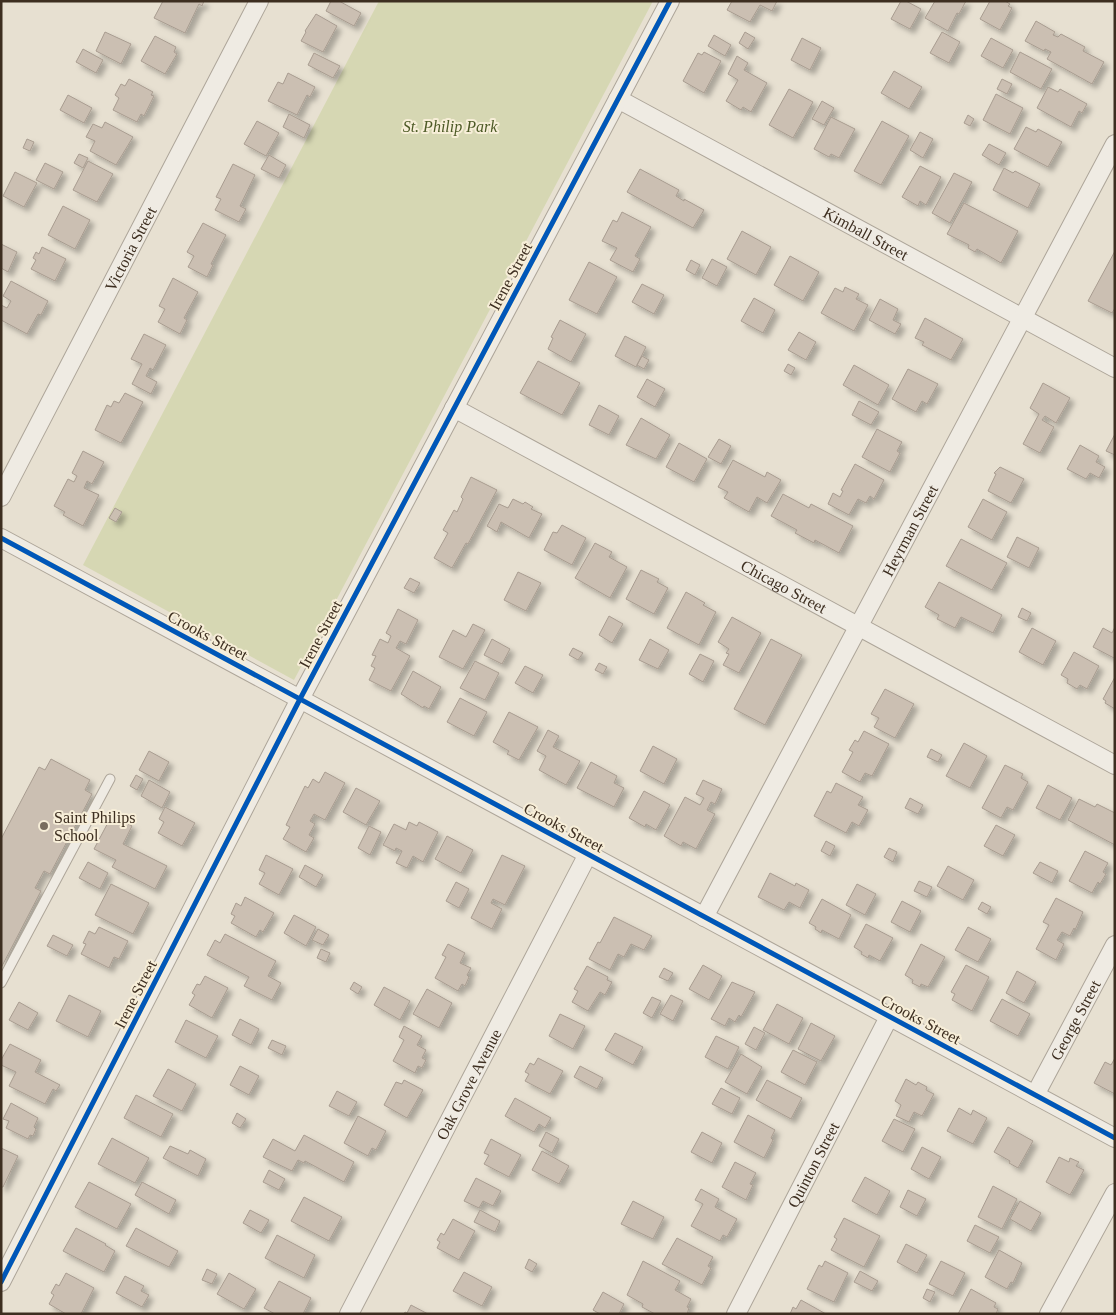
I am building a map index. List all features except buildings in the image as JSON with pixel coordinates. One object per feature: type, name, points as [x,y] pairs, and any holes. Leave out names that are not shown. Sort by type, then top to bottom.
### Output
[{"type":"street","name":"Victoria Street","points":[[1,497],[259,1]]},
{"type":"street","name":"Irene Street","points":[[1,1282],[300,699],[670,1]]},
{"type":"street","name":"Kimball Street","points":[[618,99],[1115,368]]},
{"type":"street","name":"Heyrman Street","points":[[704,917],[1115,144]]},
{"type":"street","name":"Chicago Street","points":[[454,408],[1115,765]]},
{"type":"street","name":"Crooks Street","points":[[1,538],[1115,1138]]},
{"type":"street","name":"Oak Grove Avenue","points":[[349,1314],[588,854]]},
{"type":"street","name":"George Street","points":[[1035,1095],[1115,945]]},
{"type":"street","name":"Quinton Street","points":[[736,1314],[890,1017]]},
{"type":"street","points":[[1049,1314],[1115,1193]]},
{"type":"lane","points":[[1,983],[110,779]]},
{"type":"green space","name":"St. Philip Park","points":[[379,1],[653,1],[294,680],[83,565]]},
{"type":"cycle path","points":[[1,1282],[300,699],[670,1]]},
{"type":"cycle path","points":[[1,538],[1115,1138]]},
{"type":"place","name":"Saint Philips School","points":[[44,826]]}]
